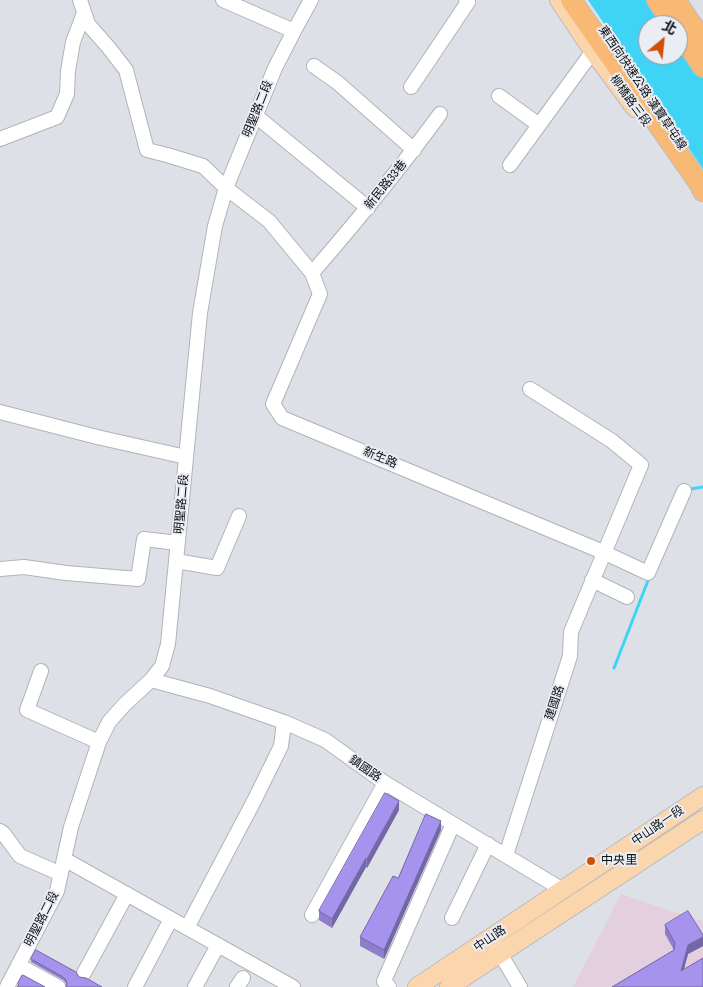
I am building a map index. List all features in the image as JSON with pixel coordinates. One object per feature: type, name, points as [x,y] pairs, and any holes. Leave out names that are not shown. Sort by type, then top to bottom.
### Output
[{"type":"highway","points":[[571,0],[703,191]]},
{"type":"highway","name":"東西向快速公路 漢寶草屯線","points":[[582,0],[703,177]]},
{"type":"highway","points":[[657,0],[667,15]]},
{"type":"highway","points":[[675,0],[703,40]]},
{"type":"highway","points":[[688,45],[703,67]]},
{"type":"main road","name":"柳橋路三段","points":[[558,0],[703,201]]},
{"type":"main road","points":[[683,0],[703,29]]},
{"type":"main road","name":"中山路一段","points":[[564,890],[703,796]]},
{"type":"main road","name":"中山路一段","points":[[576,903],[703,820]]},
{"type":"main road","name":"中山路","points":[[449,987],[564,890]]},
{"type":"main road","name":"中山路","points":[[417,987],[576,903]]},
{"type":"street","points":[[223,0],[294,31]]},
{"type":"street","name":"明聖路二段","points":[[7,987],[57,892],[71,827],[98,742],[109,722],[151,680],[162,666],[168,644],[200,313],[216,226],[226,188],[275,68],[311,0]]},
{"type":"street","points":[[412,87],[468,2],[466,0]]},
{"type":"street","points":[[0,139],[57,117],[67,94],[68,71],[73,42],[82,7]]},
{"type":"street","points":[[82,7],[88,24],[126,70],[147,150],[203,166],[226,188],[269,221],[312,273]]},
{"type":"street","points":[[510,165],[593,51]]},
{"type":"street","name":"新民路33巷","points":[[312,273],[368,208],[414,150],[338,83],[314,66]]},
{"type":"street","points":[[499,96],[539,125]]},
{"type":"street","points":[[414,150],[440,114]]},
{"type":"street","points":[[256,116],[368,208]]},
{"type":"street","name":"新生路","points":[[312,273],[320,294],[273,404],[282,418],[604,552]]},
{"type":"street","name":"建國路","points":[[506,855],[570,656],[571,632],[641,465],[612,441],[530,389]]},
{"type":"street","points":[[0,412],[186,457]]},
{"type":"street","points":[[604,552],[648,573],[684,491]]},
{"type":"street","points":[[176,561],[217,568],[239,516]]},
{"type":"street","points":[[0,569],[24,567],[66,573],[138,579],[144,539],[178,543]]},
{"type":"street","points":[[592,580],[627,597]]},
{"type":"street","points":[[41,671],[27,710],[98,742]]},
{"type":"street","name":"鎮國路","points":[[151,680],[210,696],[284,722],[325,740],[385,783],[564,890]]},
{"type":"street","points":[[187,928],[281,746],[284,722]]},
{"type":"street","points":[[312,915],[385,783]]},
{"type":"street","points":[[390,987],[384,980],[453,824]]},
{"type":"street","points":[[0,831],[20,856],[61,874]]},
{"type":"street","points":[[452,918],[488,844]]},
{"type":"street","points":[[64,859],[293,987]]},
{"type":"street","points":[[84,973],[127,894]]},
{"type":"street","points":[[135,987],[171,919]]},
{"type":"street","points":[[195,987],[218,945]]},
{"type":"street","points":[[496,946],[520,987]]},
{"type":"street","points":[[18,965],[58,987]]},
{"type":"shaded area","points":[[621,894],[703,921],[703,987],[573,987]]},
{"type":"water","points":[[588,0],[649,0],[659,15],[638,15],[638,65],[688,65],[688,56],[703,78],[703,169]]},
{"type":"building","points":[[385,793],[399,801],[332,919],[319,911]]},
{"type":"building","points":[[426,814],[441,821],[384,950],[360,937],[393,876],[398,878]]},
{"type":"building","points":[[688,911],[703,937],[688,945],[681,971],[703,958],[703,987],[612,987],[674,950],[675,943],[665,925]]},
{"type":"building","points":[[36,950],[76,972],[79,977],[86,978],[102,987],[66,987],[66,980],[63,977],[31,959]]},
{"type":"building","points":[[23,975],[45,987],[17,987]]},
{"type":"waterway","points":[[689,493],[691,489],[703,487]]},
{"type":"waterway","points":[[614,668],[649,578]]},
{"type":"place","name":"中央里","points":[[591,861]]}]
